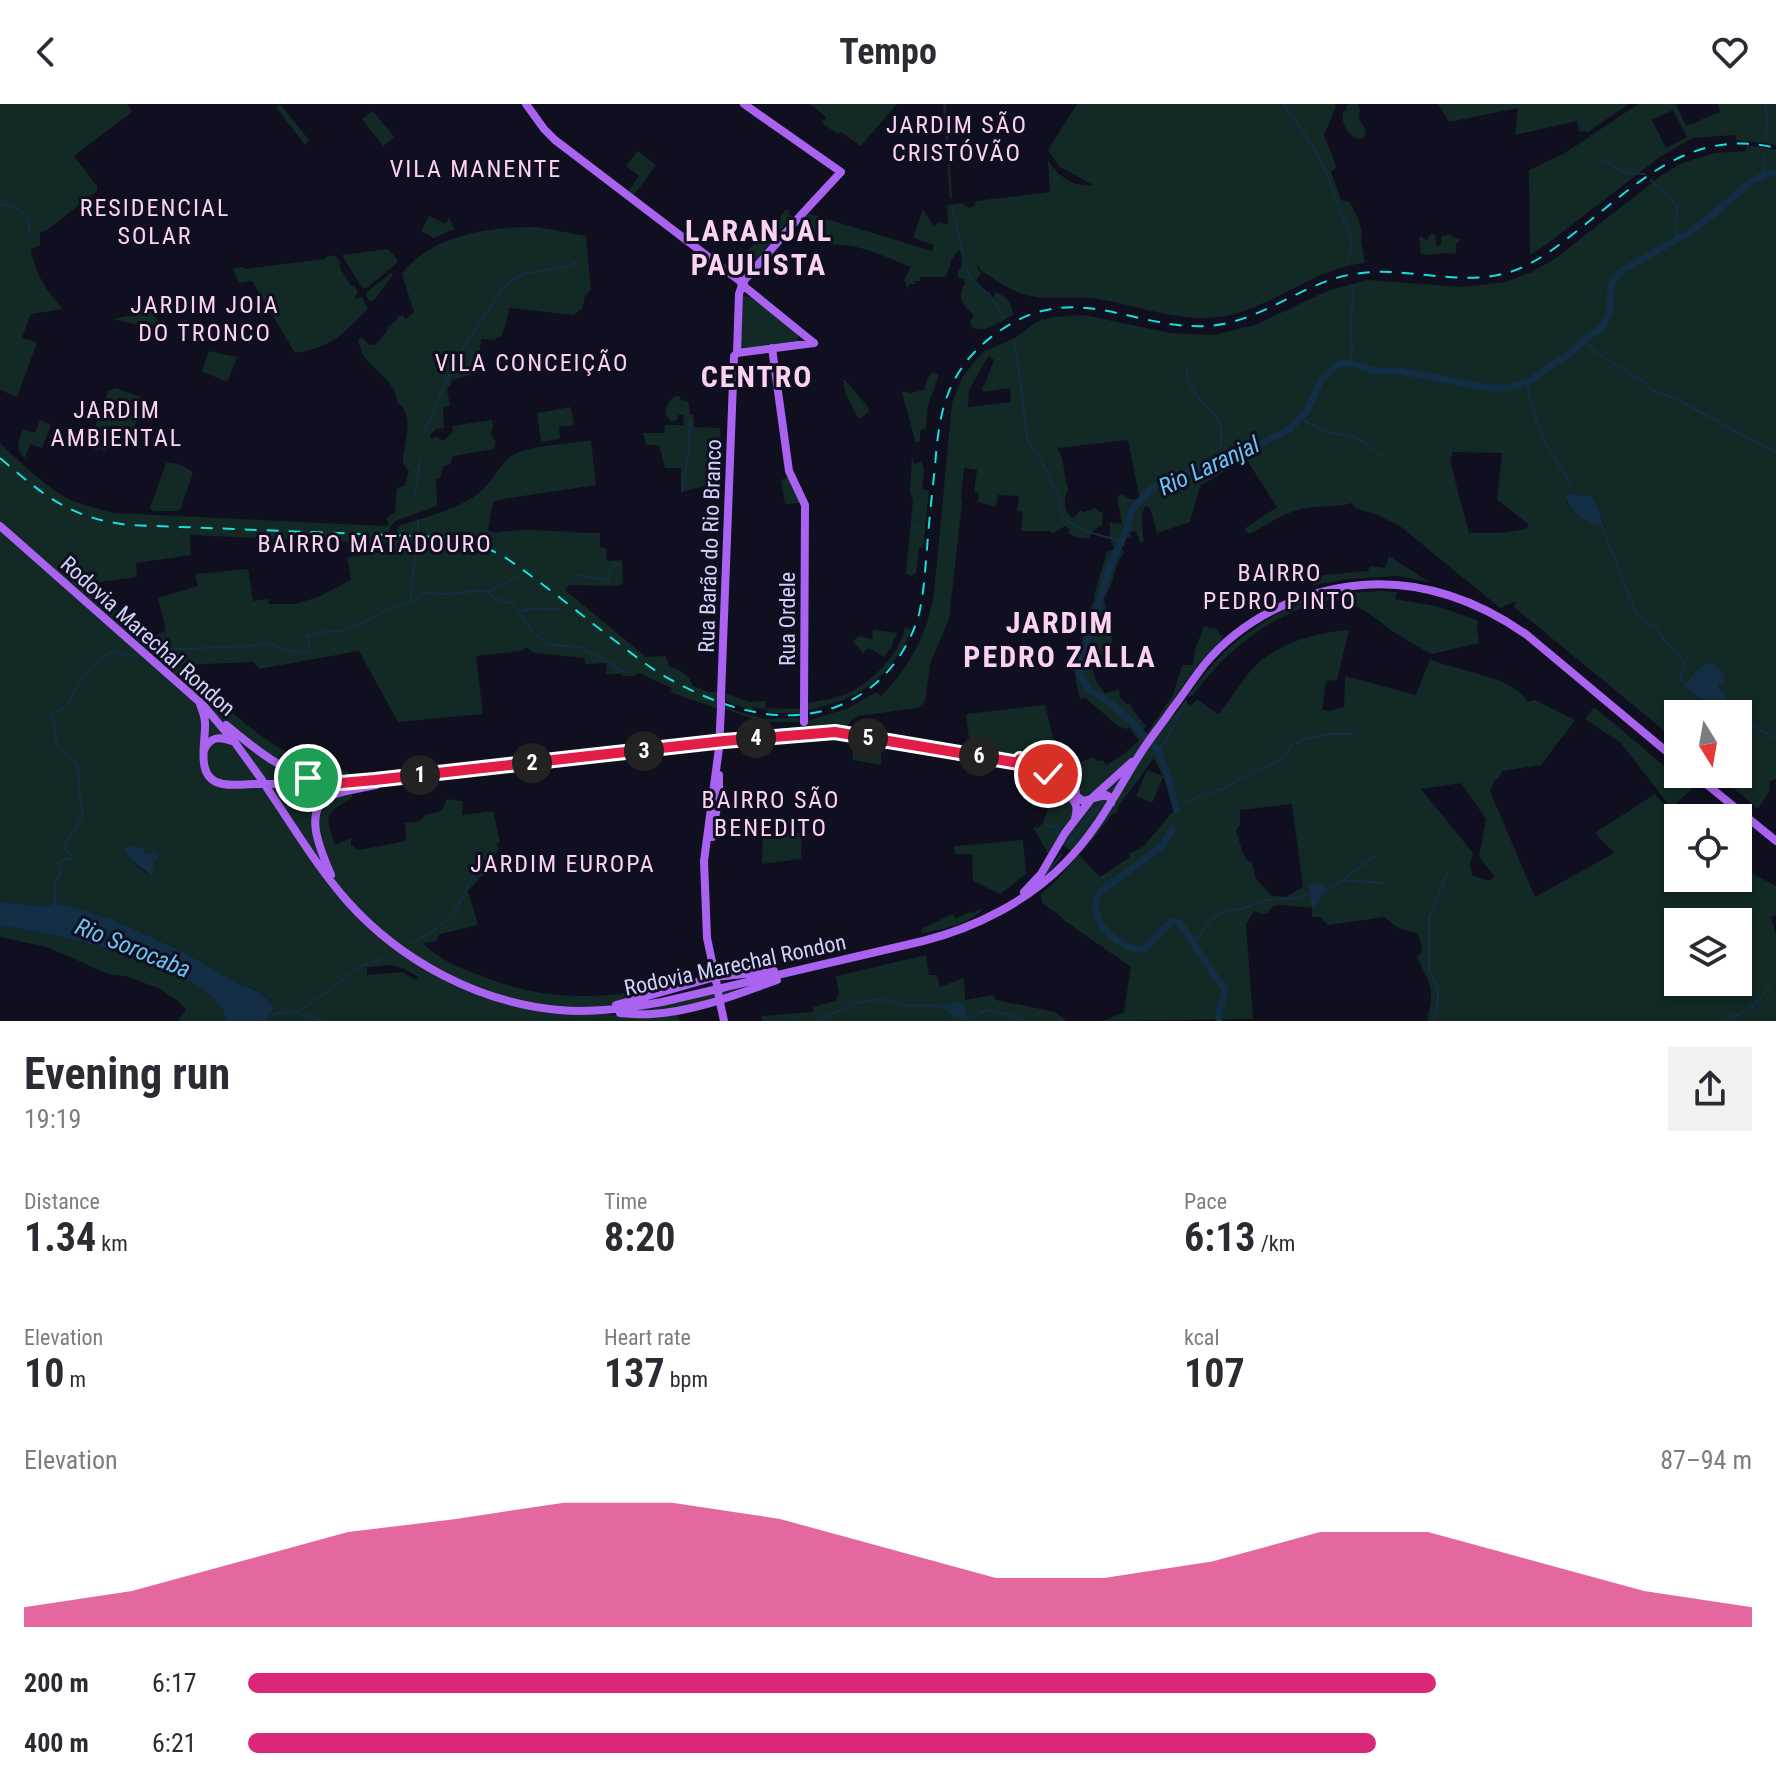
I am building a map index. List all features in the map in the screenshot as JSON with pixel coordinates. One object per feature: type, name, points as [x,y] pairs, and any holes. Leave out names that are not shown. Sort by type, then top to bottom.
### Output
[{"type":"main road","points":[[526,104],[555,140],[742,282],[814,343],[738,352]]},
{"type":"main road","points":[[742,282],[841,172],[744,104]]},
{"type":"main road","name":"Rua Barão do Rio Branco","points":[[724,1021],[707,938],[706,877],[719,745],[739,294],[742,282]]},
{"type":"main road","points":[[739,294],[751,292]]},
{"type":"main road","name":"Rua Ordele","points":[[772,348],[790,474],[805,505],[804,727]]},
{"type":"main road","name":"Rodovia Marechal Rondon","points":[[0,526],[201,703],[236,744],[338,890],[363,918],[392,942],[456,981],[489,995],[547,1009],[583,1011],[662,1002],[940,937],[965,928],[1004,907],[1045,881],[1096,827],[1142,751],[1205,664],[1226,643],[1282,606],[1321,592],[1383,584],[1444,593],[1480,607],[1527,635],[1664,749]]},
{"type":"main road","points":[[201,703],[205,722],[204,768],[215,781],[227,784],[328,784],[408,777],[719,745],[804,727],[1019,761],[1034,765],[1083,801],[1107,795],[1111,803]]},
{"type":"main road","points":[[201,703],[259,753],[282,767],[319,780],[356,782]]},
{"type":"main road","points":[[204,751],[208,742],[218,737],[236,744]]},
{"type":"main road","name":"Rodovia Marechal Rondon","points":[[1004,907],[1041,874],[1062,838],[1092,798],[1142,751]]},
{"type":"main road","points":[[1076,796],[1077,769]]},
{"type":"main road","points":[[338,890],[316,830],[315,818],[319,807],[337,794],[408,777]]},
{"type":"main road","points":[[1051,778],[1074,801],[1075,819]]},
{"type":"main road","points":[[1711,788],[1776,841]]},
{"type":"main road","points":[[1062,838],[1065,849],[1079,846]]},
{"type":"main road","points":[[583,1011],[715,979],[811,967]]},
{"type":"main road","points":[[583,1011],[653,1014],[719,999],[811,967]]},
{"type":"green space","points":[[0,104],[127,104],[132,112],[74,156],[97,186],[97,191],[46,231],[40,232],[40,245],[31,249],[42,281],[63,309],[31,314],[22,337],[37,343],[17,397],[0,390]]},
{"type":"green space","points":[[280,104],[309,140],[305,145],[276,107]]},
{"type":"green space","points":[[810,104],[897,104],[861,146],[822,123],[826,117]]},
{"type":"green space","points":[[943,104],[946,104],[952,199],[950,198]]},
{"type":"green space","points":[[1077,104],[1335,104],[1324,135],[1335,164],[1336,168],[1331,172],[1341,200],[1350,202],[1358,219],[1365,263],[1331,271],[1235,314],[1198,318],[1090,298],[1031,296],[1001,284],[980,270],[979,264],[977,268],[981,274],[976,280],[988,295],[993,297],[996,292],[1006,298],[1013,315],[993,326],[977,329],[971,327],[970,321],[974,315],[961,297],[965,284],[958,277],[962,257],[959,250],[952,259],[946,277],[920,277],[920,281],[909,284],[908,289],[904,280],[911,267],[874,252],[832,244],[804,225],[794,227],[807,213],[932,251],[934,245],[913,238],[923,209],[934,227],[938,222],[948,225],[947,205],[962,203],[969,208],[976,201],[1050,192],[1048,161],[1067,180],[1079,185],[1093,185],[1060,167],[1048,150]]},
{"type":"green space","points":[[1349,104],[1358,104],[1359,119],[1366,130],[1364,138],[1354,137],[1344,125],[1343,112]]},
{"type":"green space","points":[[1438,104],[1629,104],[1588,132],[1580,132],[1577,121],[1515,135],[1518,108],[1449,122]]},
{"type":"green space","points":[[1638,104],[1676,104],[1686,126],[1720,112],[1718,104],[1776,104],[1776,145],[1736,140],[1735,135],[1693,138],[1661,156],[1530,255],[1529,170],[1565,153]],"holes":[[[1673,110],[1687,137],[1666,148],[1652,120]]]},
{"type":"green space","points":[[373,111],[394,137],[383,146],[362,119]]},
{"type":"green space","points":[[1747,145],[1776,150],[1776,779],[1769,782],[1770,790],[1758,809],[1733,788],[1752,788],[1752,700],[1727,700],[1724,691],[1717,685],[1725,679],[1692,694],[1704,700],[1664,700],[1664,730],[1514,607],[1516,601],[1500,608],[1401,527],[1378,515],[1355,508],[1352,503],[1313,507],[1284,515],[1249,534],[1244,529],[1277,507],[1244,459],[1200,486],[1190,522],[1157,533],[1150,508],[1145,506],[1142,519],[1144,541],[1140,543],[1136,531],[1125,538],[1125,546],[1120,549],[1124,553],[1104,598],[1113,650],[1085,661],[1090,664],[1096,681],[1105,693],[1119,690],[1120,698],[1130,703],[1146,726],[1143,730],[1147,733],[1173,695],[1182,665],[1193,665],[1204,626],[1214,627],[1223,638],[1197,666],[1150,734],[1155,738],[1185,701],[1191,706],[1197,699],[1218,714],[1248,674],[1269,655],[1308,637],[1349,630],[1337,680],[1326,681],[1322,710],[1344,707],[1345,676],[1416,695],[1430,659],[1512,687],[1527,702],[1535,700],[1575,720],[1541,765],[1502,771],[1490,791],[1535,897],[1614,853],[1595,833],[1655,794],[1664,805],[1664,892],[1752,892],[1752,873],[1776,886],[1776,916],[1771,917],[1776,935],[1776,1021],[1427,1021],[1431,994],[1417,957],[1421,954],[1422,945],[1417,933],[1400,929],[1384,917],[1328,925],[1320,917],[1312,917],[1312,908],[1281,905],[1273,906],[1267,913],[1254,911],[1246,924],[1253,1019],[1103,1021],[1124,1012],[1131,967],[1042,903],[1041,894],[1078,855],[1057,842],[1049,856],[1033,826],[1037,828],[1042,825],[1054,792],[1064,796],[1072,806],[1087,801],[1031,760],[970,747],[966,714],[1045,705],[1059,761],[1081,762],[1093,757],[1096,761],[1103,760],[1106,765],[1139,741],[1129,727],[1119,727],[1088,700],[1080,699],[1073,666],[1077,663],[1075,658],[1107,552],[1114,549],[1110,522],[1122,523],[1117,498],[1121,494],[1140,500],[1128,440],[1057,448],[1068,489],[1065,501],[1067,512],[1074,518],[1080,510],[1084,512],[1095,508],[1103,512],[1102,525],[1089,538],[1069,534],[1065,526],[1053,534],[1050,531],[1021,531],[1023,512],[1017,511],[1019,496],[998,495],[996,507],[978,502],[979,493],[974,492],[977,470],[964,468],[949,619],[930,664],[924,703],[917,708],[859,716],[846,727],[808,725],[806,721],[849,708],[876,692],[881,696],[916,649],[934,593],[952,403],[962,378],[985,351],[1015,338],[1036,322],[1053,317],[1083,315],[1171,333],[1213,335],[1255,325],[1327,291],[1367,280],[1463,287],[1505,282],[1532,272],[1556,258],[1662,175],[1682,163],[1715,153],[1746,151]],"holes":[[[989,355],[994,360],[982,386],[983,392],[1010,388],[1011,402],[968,407],[969,390]],[[1453,452],[1502,453],[1497,499],[1529,525],[1526,529],[1469,533],[1450,461]],[[1568,493],[1584,495],[1600,512],[1603,522],[1581,517],[1567,503]],[[1154,758],[1163,776],[1147,770],[1136,796],[1152,803],[1163,777],[1174,810],[1144,846],[1100,877],[1079,855],[1112,814],[1118,812],[1118,807]],[[1461,783],[1486,819],[1479,857],[1495,877],[1488,881],[1472,875],[1470,864],[1473,853],[1421,789]],[[1292,804],[1303,887],[1286,897],[1272,896],[1256,879],[1252,862],[1243,854],[1236,830],[1240,825],[1240,810]]]},
{"type":"green space","points":[[638,151],[656,165],[633,196],[628,192],[639,176],[626,166]]},
{"type":"green space","points":[[786,210],[792,216],[743,276],[729,269],[730,264],[745,253]]},
{"type":"green space","points":[[429,216],[446,224],[449,217],[454,229],[434,238],[421,231]]},
{"type":"green space","points":[[537,227],[586,236],[591,290],[585,296],[582,309],[573,315],[509,308],[501,337],[496,340],[481,339],[479,363],[473,363],[471,375],[452,380],[447,389],[450,406],[444,407],[444,428],[436,429],[430,435],[443,441],[453,432],[452,426],[492,420],[491,434],[496,442],[494,449],[453,456],[450,464],[443,467],[440,478],[436,479],[437,506],[395,521],[390,527],[388,541],[380,546],[349,552],[347,542],[190,535],[191,555],[136,563],[137,577],[87,584],[95,587],[98,594],[148,638],[166,631],[158,598],[198,586],[195,574],[248,569],[253,601],[268,599],[269,604],[295,604],[318,597],[351,580],[347,557],[388,548],[399,526],[470,499],[484,488],[511,456],[543,446],[591,440],[596,485],[493,502],[488,530],[494,533],[534,530],[600,533],[600,547],[606,548],[607,561],[622,560],[623,583],[618,586],[569,585],[565,590],[646,657],[666,656],[669,667],[684,673],[693,686],[718,692],[718,709],[670,692],[672,688],[639,673],[633,676],[606,674],[607,663],[585,664],[584,658],[534,653],[526,647],[522,651],[476,656],[483,714],[398,722],[359,651],[259,669],[254,662],[181,665],[238,717],[276,746],[297,757],[348,771],[353,779],[352,798],[329,816],[335,845],[351,838],[351,845],[359,850],[406,841],[405,823],[420,821],[425,815],[439,811],[446,799],[463,801],[462,815],[493,811],[500,842],[497,843],[498,850],[489,860],[483,861],[485,872],[468,891],[478,925],[440,934],[436,941],[423,943],[435,953],[448,962],[507,985],[565,995],[621,994],[710,975],[608,1006],[609,1015],[675,1014],[680,1021],[265,1021],[274,1010],[266,997],[257,991],[186,953],[112,919],[64,904],[56,905],[57,879],[62,875],[54,881],[52,905],[0,902],[0,443],[61,494],[82,504],[115,513],[390,525],[386,519],[395,512],[397,489],[405,485],[409,471],[403,464],[408,428],[406,414],[388,381],[362,353],[358,340],[362,337],[369,345],[376,344],[399,316],[403,315],[406,319],[414,312],[402,274],[428,250],[482,231]],"holes":[[[134,846],[158,858],[149,875],[133,863]],[[390,965],[405,969],[419,978],[414,979],[402,972],[367,975],[367,967]]]},
{"type":"green space","points":[[1432,234],[1439,246],[1441,237],[1448,234],[1461,239],[1456,244],[1456,254],[1421,254],[1419,238],[1422,236],[1428,242],[1427,238]]},
{"type":"green space","points":[[388,249],[397,263],[367,288],[362,288],[342,255]]},
{"type":"green space","points":[[328,256],[338,259],[350,285],[355,286],[358,292],[356,299],[362,297],[368,309],[329,343],[295,353],[252,281],[239,283],[233,270]]},
{"type":"green space","points":[[391,273],[393,275],[370,301],[367,292]]},
{"type":"green space","points":[[741,297],[751,297],[798,333],[798,341],[740,347]]},
{"type":"green space","points":[[151,312],[165,331],[112,319]]},
{"type":"green space","points":[[209,351],[237,357],[228,380],[202,371]]},
{"type":"green space","points":[[932,372],[939,375],[928,405],[926,428],[920,431],[920,441],[916,443],[902,393],[924,390]]},
{"type":"green space","points":[[843,380],[869,408],[860,419],[845,392]]},
{"type":"green space","points":[[115,388],[140,397],[143,404],[129,440],[112,434],[106,451],[98,448],[97,451],[93,449],[94,446],[105,448],[109,437],[101,433],[97,443],[90,443],[94,442],[99,429],[95,427],[108,391]]},
{"type":"green space","points":[[676,396],[688,401],[694,427],[720,428],[721,441],[712,443],[710,485],[681,492],[681,468],[665,468],[659,445],[646,445],[643,433],[664,433],[665,425],[684,425],[683,415],[671,421],[666,414],[668,404]]},
{"type":"green space","points":[[571,407],[574,425],[559,427],[560,439],[541,442],[537,413]]},
{"type":"green space","points":[[40,420],[51,425],[42,448],[30,444],[25,458],[18,448],[23,429],[35,433]]},
{"type":"green space","points":[[912,455],[914,464],[921,462],[923,465],[922,489],[929,491],[923,548],[919,548],[916,573],[912,576],[906,574],[913,500],[910,492]]},
{"type":"green space","points":[[166,463],[181,465],[193,473],[178,511],[153,511],[150,508]]},
{"type":"green space","points":[[788,477],[799,503],[785,504],[781,480]]},
{"type":"green space","points":[[1389,556],[1429,582],[1397,576],[1314,585],[1316,576],[1368,571],[1370,566],[1385,568]]},
{"type":"green space","points":[[1397,592],[1395,599],[1440,607],[1478,621],[1479,643],[1432,654],[1355,606],[1336,600],[1324,601],[1306,606],[1253,634],[1215,668],[1192,696],[1188,696],[1229,648],[1280,613],[1328,596]]},
{"type":"green space","points":[[905,627],[912,630],[903,647],[870,685],[842,700],[807,710],[807,703],[846,694],[865,683],[891,658]]},
{"type":"green space","points":[[873,630],[898,633],[884,657],[869,648],[863,653],[853,642],[859,636],[872,639]]},
{"type":"green space","points":[[725,693],[749,702],[766,701],[765,708],[801,709],[801,713],[770,713],[754,707],[751,710],[727,702]]},
{"type":"green space","points":[[725,707],[762,718],[801,718],[801,722],[762,722]]},
{"type":"green space","points":[[1594,707],[1664,766],[1664,788],[1692,789],[1675,804],[1668,804],[1621,743],[1585,719]]},
{"type":"green space","points":[[853,738],[881,743],[881,765],[853,760]]},
{"type":"green space","points":[[763,831],[802,833],[801,859],[762,864]]},
{"type":"green space","points":[[1023,840],[1026,874],[1000,894],[973,881],[972,854],[955,854],[954,846]]},
{"type":"green space","points":[[983,908],[972,918],[956,925],[920,932],[953,914],[955,919]]},
{"type":"green space","points":[[0,926],[90,944],[163,968],[194,984],[216,1001],[227,1021],[178,1021],[186,1010],[158,988],[125,976],[108,974],[47,947],[0,937]]},
{"type":"green space","points":[[926,955],[929,975],[937,975],[940,987],[964,978],[965,1000],[993,995],[996,1000],[1055,1012],[1067,1021],[762,1021],[761,1016],[813,1012],[813,1007],[835,1001],[839,994],[836,976]]},
{"type":"green space","points":[[761,984],[724,997],[672,1009],[632,1011]]},
{"type":"water","points":[[1568,493],[1592,497],[1601,515],[1601,526],[1574,511],[1567,501]]},
{"type":"water","points":[[1710,662],[1719,668],[1724,684],[1718,687],[1724,691],[1727,700],[1704,700],[1692,694],[1685,685],[1696,671]]},
{"type":"water","points":[[131,846],[143,848],[150,854],[154,851],[159,854],[150,875],[126,853],[124,849]]},
{"type":"water","name":"Rio Sorocaba","points":[[61,870],[62,875],[57,880],[56,905],[64,904],[112,919],[186,953],[257,991],[274,1009],[265,1021],[227,1021],[216,1001],[194,984],[163,968],[90,944],[0,926],[0,902],[52,905],[54,881]]},
{"type":"water","points":[[1312,883],[1324,885],[1327,889],[1312,908],[1309,887]]},
{"type":"water","points":[[958,1001],[963,1003],[964,1020],[941,1006]]},
{"type":"waterway","points":[[1283,104],[1321,160],[1352,243],[1348,261]]},
{"type":"waterway","points":[[1765,104],[1766,139]]},
{"type":"waterway","points":[[1764,175],[1765,156]]},
{"type":"waterway","points":[[1599,157],[1625,173],[1645,174]]},
{"type":"waterway","name":"Rio Laranjal","points":[[1169,480],[1241,453],[1290,429],[1307,411],[1321,380],[1343,363],[1374,371],[1400,371],[1488,388],[1508,388],[1530,381],[1603,327],[1610,311],[1611,284],[1621,271],[1687,234],[1752,181],[1776,172]]},
{"type":"waterway","points":[[1651,180],[1677,206],[1676,241]]},
{"type":"waterway","points":[[0,204],[22,212],[28,220],[29,233]]},
{"type":"waterway","points":[[952,206],[964,259]]},
{"type":"waterway","points":[[425,430],[457,357],[503,288],[527,273],[566,267],[578,261]]},
{"type":"waterway","points":[[966,266],[972,281],[989,294],[1004,317]]},
{"type":"waterway","points":[[1350,362],[1352,285]]},
{"type":"waterway","points":[[1584,340],[1594,351],[1641,379],[1652,390],[1682,402],[1776,452]]},
{"type":"waterway","points":[[1014,342],[1027,437],[1059,497],[1064,518],[1084,531],[1122,541]]},
{"type":"waterway","points":[[1186,364],[1192,388],[1215,414],[1221,427],[1219,460]]},
{"type":"waterway","points":[[1527,383],[1543,436],[1571,484]]},
{"type":"waterway","points":[[1301,419],[1326,432],[1353,437],[1383,457]]},
{"type":"waterway","points":[[682,491],[689,451],[690,420]]},
{"type":"waterway","points":[[415,494],[420,461]]},
{"type":"waterway","name":"Rio Laranjal","points":[[1157,485],[1131,511],[1128,526],[1110,566],[1080,674],[1089,690],[1109,702],[1158,750],[1177,811]]},
{"type":"waterway","points":[[418,520],[418,532]]},
{"type":"waterway","points":[[1602,527],[1636,613],[1658,630],[1685,663],[1680,680],[1687,685]]},
{"type":"waterway","points":[[155,650],[267,643],[290,651],[311,652],[307,636],[342,631],[387,609],[410,603],[417,539]]},
{"type":"waterway","points":[[575,575],[608,580],[611,567],[620,564]]},
{"type":"waterway","points":[[488,592],[519,576]]},
{"type":"waterway","points":[[410,603],[426,593],[488,592],[493,598],[513,604],[532,631],[545,642],[579,647],[627,672]]},
{"type":"waterway","points":[[521,611],[531,608],[559,609]]},
{"type":"waterway","points":[[61,870],[58,862],[74,857],[63,848],[83,815],[75,763],[57,744],[56,725],[50,717],[68,703],[92,666],[112,651],[132,656]]},
{"type":"waterway","points":[[1189,696],[1192,692]]},
{"type":"waterway","points":[[1158,750],[1186,701]]},
{"type":"waterway","points":[[1752,725],[1776,739]]},
{"type":"waterway","points":[[1250,772],[1282,760],[1292,745],[1302,740],[1330,734],[1355,734]]},
{"type":"waterway","points":[[1177,807],[1227,787],[1244,776]]},
{"type":"waterway","points":[[1113,789],[1118,782]]},
{"type":"waterway","points":[[1068,844],[1103,802]]},
{"type":"waterway","points":[[1046,825],[1058,826],[1058,838]]},
{"type":"waterway","name":"Rio Laranjal","points":[[1172,830],[1163,845],[1100,892],[1096,911],[1106,931],[1114,939],[1134,948],[1144,949],[1170,923],[1180,923],[1225,989],[1219,1021]]},
{"type":"waterway","points":[[1344,880],[1376,854]]},
{"type":"waterway","points":[[1045,876],[1061,855]]},
{"type":"waterway","points":[[411,944],[439,927],[453,913],[478,867]]},
{"type":"waterway","points":[[1433,1021],[1438,990],[1429,968],[1429,917],[1448,872]]},
{"type":"waterway","points":[[1102,877],[1109,884]]},
{"type":"waterway","points":[[1327,890],[1344,880],[1383,883]]},
{"type":"waterway","points":[[1193,942],[1213,918],[1226,911],[1267,900],[1309,894]]},
{"type":"waterway","points":[[297,1012],[357,968],[387,957]]},
{"type":"waterway","points":[[1725,1021],[1753,1006],[1770,987]]},
{"type":"waterway","points":[[819,1021],[867,1001],[885,1000],[909,1006],[942,1007]]},
{"type":"waterway","points":[[966,1019],[987,1010],[1024,1021]]},
{"type":"waterway","points":[[271,1014],[297,1012],[324,1021]]},
{"type":"railway","points":[[0,458],[59,503],[109,522],[439,537],[476,544],[509,560],[675,682],[713,700],[752,712],[772,715],[812,713],[833,708],[863,693],[888,672],[907,645],[922,598],[940,421],[945,403],[953,382],[967,361],[984,343],[1014,322],[1039,312],[1087,308],[1158,322],[1207,326],[1245,318],[1317,285],[1354,274],[1393,272],[1471,278],[1510,272],[1543,256],[1642,180],[1690,153],[1716,146],[1745,144],[1776,148]]},
{"type":"district","name":"JARDIM SÃO CRISTÓVÃO","points":[[957,139]]},
{"type":"district","name":"VILA MANENTE","points":[[476,169]]},
{"type":"district","name":"RESIDENCIAL SOLAR","points":[[155,222]]},
{"type":"district","name":"LARANJAL PAULISTA","points":[[759,247]]},
{"type":"district","name":"JARDIM JOIA DO TRONCO","points":[[205,319]]},
{"type":"district","name":"VILA CONCEIÇÃO","points":[[532,363]]},
{"type":"district","name":"CENTRO","points":[[757,376]]},
{"type":"district","name":"JARDIM AMBIENTAL","points":[[117,424]]},
{"type":"district","name":"BAIRRO MATADOURO","points":[[375,544]]},
{"type":"district","name":"BAIRRO PEDRO PINTO","points":[[1280,587]]},
{"type":"district","name":"JARDIM PEDRO ZALLA","points":[[1060,639]]},
{"type":"district","name":"BAIRRO SÃO BENEDITO","points":[[771,814]]},
{"type":"district","name":"JARDIM EUROPA","points":[[563,864]]},
{"type":"route","points":[[308,778],[341,783],[724,741],[835,732],[1019,763],[1020,759],[1048,774]]}]
